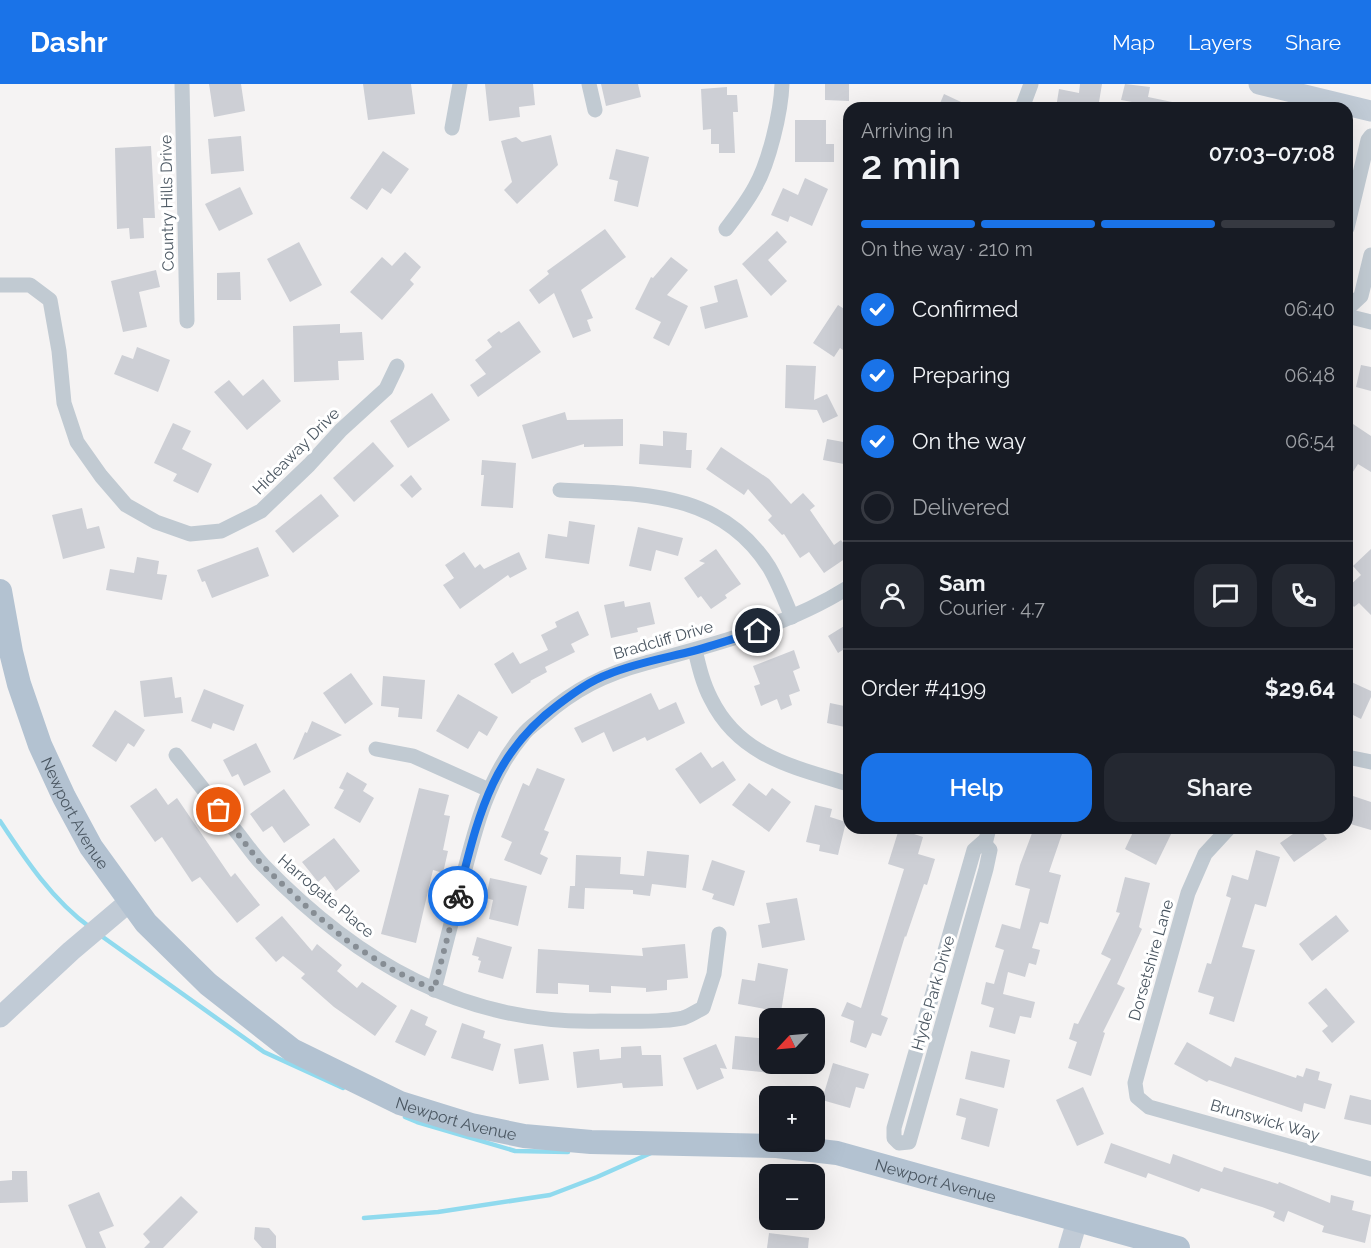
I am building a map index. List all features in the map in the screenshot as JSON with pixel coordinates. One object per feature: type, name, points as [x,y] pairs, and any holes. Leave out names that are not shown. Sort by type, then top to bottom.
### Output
[{"type":"main road","points":[[1259,84],[1334,102]]},
{"type":"main road","points":[[1353,107],[1371,111]]},
{"type":"main road","name":"Newport Avenue","points":[[0,591],[19,684],[40,745],[91,847],[146,923],[208,984],[292,1050],[400,1103],[471,1125],[524,1136],[591,1142],[777,1146],[837,1153],[1178,1248]]},
{"type":"main road","points":[[0,1017],[71,951],[129,902]]},
{"type":"main road","points":[[1069,1248],[1077,1221]]},
{"type":"street","name":"Country Hills Drive","points":[[182,84],[187,321]]},
{"type":"street","points":[[452,128],[460,84]]},
{"type":"street","points":[[589,84],[595,110]]},
{"type":"street","points":[[726,230],[756,186],[773,137],[782,100],[782,84]]},
{"type":"street","points":[[1024,102],[1031,84]]},
{"type":"street","points":[[1353,203],[1368,140],[1371,136]]},
{"type":"street","points":[[1353,303],[1361,296],[1371,255]]},
{"type":"street","name":"Hideaway Drive","points":[[0,285],[30,285],[50,300],[59,351],[64,403],[77,442],[101,476],[126,505],[156,522],[190,534],[221,531],[261,511],[309,465],[341,430],[386,389],[397,366]]},
{"type":"street","points":[[1353,318],[1371,322]]},
{"type":"street","points":[[560,490],[631,493],[669,498],[708,511],[738,531],[754,547],[770,568],[792,617]]},
{"type":"street","name":"Bradcliff Drive","points":[[434,990],[474,834],[489,790],[500,768],[523,735],[583,686],[611,673],[695,651],[758,631],[792,617],[843,590]]},
{"type":"street","points":[[695,651],[710,698],[738,737],[778,762],[843,782]]},
{"type":"street","points":[[376,749],[413,756],[489,790]]},
{"type":"street","name":"Harrogate Place","points":[[176,755],[262,865],[309,909],[350,943],[393,970],[463,1002],[509,1014],[552,1020],[594,1022],[684,1018],[703,1008],[714,974],[719,934]]},
{"type":"street","points":[[1353,758],[1371,762]]},
{"type":"street","name":"Hyde Park Drive","points":[[891,1167],[899,1143],[909,1142],[912,1134],[986,869],[990,850],[985,844],[988,834]]},
{"type":"street","name":"Dorsetshire Lane","points":[[1149,1107],[1137,1097],[1135,1083],[1188,892],[1205,854],[1223,834]]},
{"type":"street","name":"Brunswick Way","points":[[1149,1107],[1371,1169]]},
{"type":"building","points":[[209,84],[241,84],[245,111],[214,117]]},
{"type":"building","points":[[363,84],[411,84],[415,114],[368,120]]},
{"type":"building","points":[[485,84],[533,84],[535,105],[519,107],[520,117],[489,121]]},
{"type":"building","points":[[601,84],[638,84],[641,97],[606,106]]},
{"type":"building","points":[[825,84],[849,84],[849,101],[825,100]]},
{"type":"building","points":[[1080,84],[1102,84],[1099,102],[1057,102],[1059,89],[1079,93]]},
{"type":"building","points":[[1125,84],[1150,87],[1148,97],[1172,102],[1132,102],[1121,100]]},
{"type":"building","points":[[727,87],[727,95],[737,95],[738,112],[733,112],[735,153],[719,153],[719,144],[711,144],[711,129],[703,130],[701,89]]},
{"type":"building","points":[[944,94],[961,102],[941,102]]},
{"type":"building","points":[[795,120],[826,120],[826,144],[834,144],[834,162],[795,162]]},
{"type":"building","points":[[551,135],[558,165],[517,204],[504,190],[512,182],[501,141],[516,137],[522,142]]},
{"type":"building","points":[[241,136],[244,171],[211,174],[208,139]]},
{"type":"building","points":[[151,146],[155,218],[143,218],[144,238],[130,239],[129,228],[117,229],[115,148]]},
{"type":"building","points":[[616,149],[649,157],[638,207],[614,201],[618,181],[609,179]]},
{"type":"building","points":[[383,151],[409,169],[391,194],[382,188],[367,210],[350,198]]},
{"type":"building","points":[[805,178],[828,189],[812,226],[790,216],[788,222],[771,215],[783,188],[798,195]]},
{"type":"building","points":[[240,187],[253,214],[219,231],[205,204]]},
{"type":"building","points":[[605,229],[626,257],[581,290],[593,318],[587,320],[591,331],[573,338],[554,293],[539,304],[529,290],[549,274],[547,271]]},
{"type":"building","points":[[777,231],[787,242],[768,260],[787,281],[771,296],[742,264]]},
{"type":"building","points":[[299,242],[322,285],[290,302],[267,259]]},
{"type":"building","points":[[405,252],[421,267],[410,280],[414,284],[382,320],[350,292],[382,257],[392,266]]},
{"type":"building","points":[[671,257],[688,270],[667,295],[688,306],[669,346],[653,338],[661,322],[635,309],[651,277],[653,278]]},
{"type":"building","points":[[156,270],[160,287],[139,292],[147,327],[123,332],[111,281]]},
{"type":"building","points":[[240,272],[241,300],[217,300],[217,273]]},
{"type":"building","points":[[737,279],[748,317],[705,329],[700,307],[718,302],[714,286]]},
{"type":"building","points":[[838,305],[843,308],[843,350],[840,348],[834,357],[813,343]]},
{"type":"building","points":[[519,321],[541,352],[478,397],[470,385],[486,374],[475,360],[492,347],[487,340]]},
{"type":"building","points":[[340,324],[340,333],[362,332],[364,360],[338,361],[339,380],[294,382],[293,326]]},
{"type":"building","points":[[137,347],[170,360],[158,392],[114,374],[122,355],[133,359]]},
{"type":"building","points":[[786,365],[816,366],[814,400],[827,394],[838,416],[823,423],[817,410],[785,408]]},
{"type":"building","points":[[1361,365],[1371,367],[1371,391],[1356,387]]},
{"type":"building","points":[[263,379],[281,401],[247,430],[214,392],[229,380],[243,396]]},
{"type":"building","points":[[432,393],[450,420],[408,448],[390,421]]},
{"type":"building","points":[[565,412],[567,420],[623,419],[623,446],[584,447],[584,444],[532,459],[522,425]]},
{"type":"building","points":[[173,423],[191,431],[182,449],[212,464],[198,493],[173,481],[177,474],[154,463]]},
{"type":"building","points":[[1353,424],[1371,436],[1371,472],[1358,464],[1353,472]]},
{"type":"building","points":[[663,431],[687,433],[686,450],[692,450],[691,468],[639,464],[640,444],[663,446]]},
{"type":"building","points":[[827,439],[843,442],[843,464],[823,460]]},
{"type":"building","points":[[373,442],[394,466],[354,502],[333,478]]},
{"type":"building","points":[[721,447],[769,479],[791,504],[803,493],[815,506],[810,510],[834,545],[841,540],[843,543],[843,560],[824,573],[809,552],[800,558],[784,534],[782,535],[768,520],[772,516],[748,489],[744,495],[706,469]]},
{"type":"building","points":[[482,460],[516,463],[513,508],[481,506],[484,475],[481,475]]},
{"type":"building","points":[[411,475],[422,489],[412,498],[400,485]]},
{"type":"building","points":[[321,494],[339,516],[293,553],[275,531]]},
{"type":"building","points":[[82,508],[87,529],[99,526],[105,548],[63,559],[52,515]]},
{"type":"building","points":[[569,521],[595,525],[589,564],[545,558],[548,534],[567,537]]},
{"type":"building","points":[[638,527],[683,538],[678,556],[656,550],[651,571],[629,566]]},
{"type":"building","points":[[258,547],[269,576],[212,598],[205,581],[202,582],[197,570]]},
{"type":"building","points":[[716,549],[741,584],[711,609],[701,596],[698,598],[684,578],[705,563],[699,561]]},
{"type":"building","points":[[1371,549],[1371,615],[1359,603],[1353,606],[1353,582],[1361,575],[1353,566]]},
{"type":"building","points":[[464,552],[475,568],[480,564],[484,569],[519,552],[527,569],[510,578],[508,575],[460,609],[443,585],[454,578],[445,565]]},
{"type":"building","points":[[137,557],[159,561],[157,574],[167,575],[162,600],[106,590],[110,569],[134,573]]},
{"type":"building","points":[[624,601],[625,607],[650,602],[655,624],[637,628],[638,632],[611,638],[604,605]]},
{"type":"building","points":[[578,611],[589,635],[571,644],[575,652],[545,667],[547,672],[512,694],[494,664],[513,652],[520,664],[548,650],[541,635],[557,627],[555,622]]},
{"type":"building","points":[[843,627],[843,650],[838,653],[828,636]]},
{"type":"building","points":[[794,650],[800,668],[793,671],[800,691],[789,695],[792,705],[781,710],[777,699],[761,706],[754,686],[760,684],[753,666]]},
{"type":"building","points":[[351,673],[373,704],[345,724],[323,693]]},
{"type":"building","points":[[383,676],[425,680],[422,719],[398,717],[399,708],[381,706]]},
{"type":"building","points":[[172,677],[175,698],[181,697],[183,713],[144,717],[140,681]]},
{"type":"building","points":[[1353,683],[1371,691],[1371,697],[1361,719],[1353,715]]},
{"type":"building","points":[[204,689],[244,705],[234,731],[213,723],[211,729],[191,721]]},
{"type":"building","points":[[651,693],[659,710],[676,702],[685,723],[647,741],[645,737],[613,752],[604,732],[582,743],[574,728]]},
{"type":"building","points":[[458,694],[498,717],[487,736],[479,731],[468,749],[436,731]]},
{"type":"building","points":[[830,703],[843,706],[843,727],[827,723]]},
{"type":"building","points":[[115,710],[145,730],[134,747],[128,743],[116,762],[92,746]]},
{"type":"building","points":[[312,721],[342,735],[293,760],[305,732],[307,733]]},
{"type":"building","points":[[256,743],[271,772],[244,786],[238,774],[232,777],[223,760]]},
{"type":"building","points":[[701,752],[712,768],[723,761],[736,780],[700,804],[675,769]]},
{"type":"building","points":[[537,768],[565,779],[544,830],[549,832],[540,854],[548,858],[541,875],[504,860],[512,842],[501,837],[523,783],[529,786]]},
{"type":"building","points":[[347,772],[367,784],[363,791],[374,798],[360,823],[334,808],[344,790],[339,788]]},
{"type":"building","points":[[749,783],[766,796],[772,788],[791,802],[769,832],[732,805]]},
{"type":"building","points":[[156,788],[168,805],[177,798],[231,877],[235,873],[260,905],[237,923],[200,877],[192,882],[162,837],[155,842],[130,806]]},
{"type":"building","points":[[419,788],[449,795],[444,815],[450,816],[443,850],[448,851],[443,873],[433,870],[416,943],[381,934]]},
{"type":"building","points":[[284,789],[310,825],[284,843],[272,826],[263,832],[250,814]]},
{"type":"building","points":[[1353,796],[1371,802],[1371,830],[1353,825]]},
{"type":"building","points":[[815,805],[832,809],[830,817],[843,821],[843,834],[838,855],[819,851],[820,845],[806,842]]},
{"type":"building","points":[[897,834],[914,834],[923,837],[918,854],[935,859],[927,885],[924,884],[905,936],[881,1015],[888,1018],[881,1036],[872,1033],[866,1048],[850,1042],[854,1021],[841,1016],[847,1002],[861,1008],[904,869],[888,864]]},
{"type":"building","points":[[1032,834],[1062,834],[1049,872],[1061,875],[1048,924],[1040,922],[1032,948],[1040,950],[1036,965],[1029,963],[1025,977],[1008,972],[1003,994],[1035,1002],[1031,1018],[1020,1016],[1015,1034],[989,1027],[994,1008],[981,1004],[986,982],[994,984],[1004,950],[995,947],[1002,924],[1020,929],[1030,889],[1015,885]]},
{"type":"building","points":[[1132,834],[1171,834],[1156,865],[1125,849]]},
{"type":"building","points":[[1293,834],[1323,834],[1327,839],[1294,862],[1280,843]]},
{"type":"building","points":[[334,838],[360,871],[336,891],[325,876],[318,882],[302,862]]},
{"type":"building","points":[[1256,850],[1280,857],[1266,907],[1255,904],[1242,947],[1255,950],[1234,1022],[1209,1014],[1214,997],[1198,992],[1207,963],[1211,964],[1231,898],[1226,896],[1232,875],[1248,880]]},
{"type":"building","points":[[647,851],[689,855],[686,888],[652,884],[650,896],[633,894],[633,890],[585,888],[584,909],[568,908],[570,886],[575,886],[576,855],[621,857],[620,874],[644,876]]},
{"type":"building","points":[[712,860],[745,871],[734,906],[712,899],[714,894],[702,890]]},
{"type":"building","points":[[1125,877],[1150,883],[1139,927],[1142,929],[1117,984],[1125,988],[1103,1032],[1105,1033],[1091,1076],[1068,1068],[1077,1042],[1069,1039],[1074,1023],[1078,1024],[1111,959],[1101,954],[1120,913],[1116,912]]},
{"type":"building","points":[[490,878],[527,886],[518,926],[489,919],[493,900],[486,898]]},
{"type":"building","points":[[797,898],[805,940],[762,948],[758,925],[770,923],[766,903]]},
{"type":"building","points":[[1336,915],[1349,931],[1312,961],[1299,944]]},
{"type":"building","points":[[282,916],[312,951],[317,944],[342,965],[337,971],[357,988],[362,982],[397,1006],[375,1036],[334,1007],[301,978],[305,974],[283,956],[276,962],[255,938]]},
{"type":"building","points":[[477,937],[512,947],[503,979],[478,972],[481,961],[478,960],[479,957],[472,955]]},
{"type":"building","points":[[685,944],[688,978],[667,980],[667,990],[646,992],[646,988],[611,986],[611,993],[589,992],[589,985],[558,983],[558,994],[536,993],[538,949],[643,956],[642,948]]},
{"type":"building","points":[[758,963],[788,969],[782,1008],[760,1008],[738,1004],[742,979],[755,981]]},
{"type":"building","points":[[1326,988],[1355,1022],[1332,1043],[1322,1031],[1328,1026],[1308,1003]]},
{"type":"building","points":[[411,1009],[428,1017],[425,1025],[437,1031],[425,1056],[395,1042]]},
{"type":"building","points":[[462,1023],[485,1031],[483,1038],[501,1044],[493,1071],[451,1058]]},
{"type":"building","points":[[735,1036],[759,1038],[759,1072],[732,1069]]},
{"type":"building","points":[[1187,1042],[1231,1067],[1235,1057],[1296,1078],[1297,1075],[1303,1077],[1306,1068],[1320,1072],[1318,1080],[1332,1084],[1325,1109],[1304,1103],[1302,1112],[1209,1080],[1207,1082],[1174,1064]]},
{"type":"building","points":[[543,1044],[549,1080],[519,1084],[514,1049]]},
{"type":"building","points":[[716,1044],[727,1069],[720,1068],[724,1078],[697,1090],[683,1058]]},
{"type":"building","points":[[641,1046],[642,1055],[661,1055],[663,1086],[623,1088],[622,1083],[577,1088],[573,1052],[599,1049],[600,1060],[621,1058],[621,1047]]},
{"type":"building","points":[[971,1051],[1010,1060],[1004,1088],[965,1079]]},
{"type":"building","points":[[833,1063],[869,1074],[864,1089],[856,1087],[850,1108],[825,1101],[825,1090]]},
{"type":"building","points":[[1083,1087],[1104,1134],[1077,1146],[1056,1100]]},
{"type":"building","points":[[1350,1095],[1371,1100],[1371,1125],[1344,1119]]},
{"type":"building","points":[[960,1098],[998,1109],[989,1147],[961,1139],[966,1118],[956,1115]]},
{"type":"building","points":[[1111,1143],[1170,1164],[1173,1154],[1222,1172],[1224,1167],[1278,1184],[1279,1182],[1330,1203],[1331,1195],[1354,1201],[1352,1210],[1371,1215],[1365,1243],[1322,1232],[1324,1226],[1288,1211],[1284,1222],[1273,1217],[1275,1212],[1262,1207],[1201,1188],[1199,1192],[1148,1173],[1146,1178],[1104,1163]]},
{"type":"building","points":[[12,1171],[27,1171],[28,1202],[0,1203],[0,1181],[12,1180]]},
{"type":"building","points":[[99,1192],[114,1226],[99,1232],[106,1248],[86,1248],[68,1205]]},
{"type":"building","points":[[181,1196],[198,1212],[163,1248],[144,1248],[150,1242],[143,1234]]},
{"type":"building","points":[[255,1227],[269,1228],[276,1236],[276,1248],[262,1248],[254,1239]]},
{"type":"building","points":[[769,1233],[809,1238],[808,1248],[767,1248]]},
{"type":"waterway","points":[[0,821],[52,892],[91,928]]},
{"type":"waterway","points":[[100,935],[264,1052],[343,1088]]},
{"type":"waterway","points":[[405,1117],[515,1151],[568,1152]]},
{"type":"waterway","points":[[364,1218],[438,1212],[550,1195],[651,1153]]},
{"type":"way so far","points":[[219,810],[262,865],[309,909],[350,943],[393,970],[434,990],[458,896]]},
{"type":"route","points":[[458,896],[474,834],[489,790],[500,768],[523,735],[552,709],[583,686],[611,673],[695,651],[758,631]]}]
